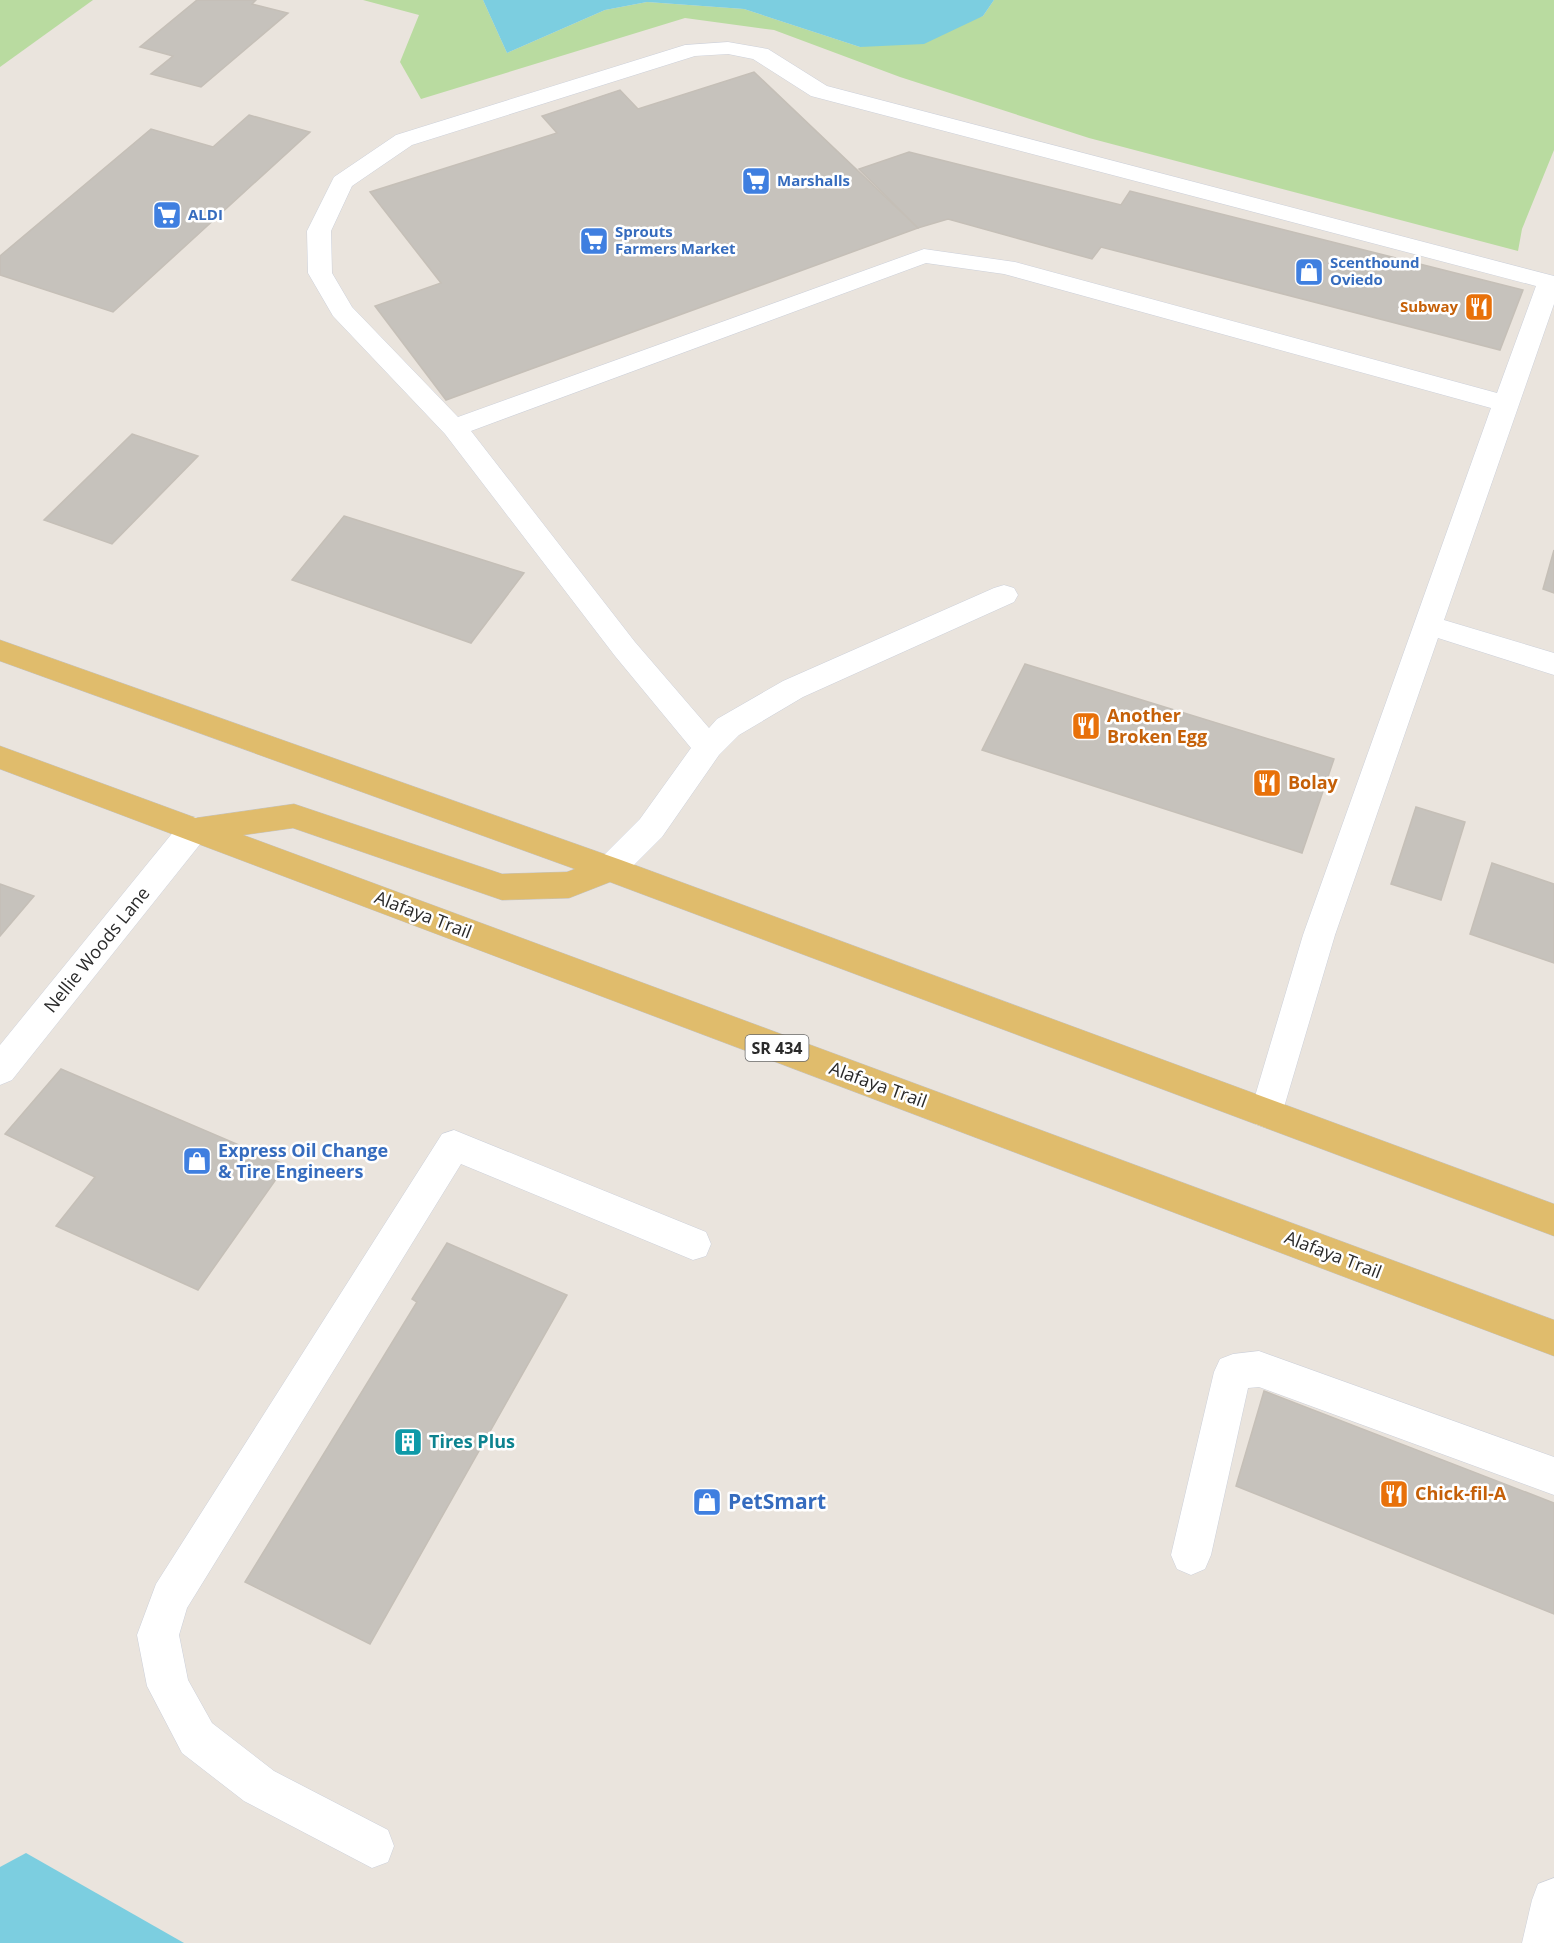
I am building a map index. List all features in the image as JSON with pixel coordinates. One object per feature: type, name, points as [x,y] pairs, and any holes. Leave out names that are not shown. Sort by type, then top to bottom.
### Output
[{"type":"main road","points":[[0,650],[610,869],[1554,1220]]},
{"type":"main road","name":"Alafaya Trail","points":[[0,757],[1554,1338]]},
{"type":"main road","points":[[194,829],[294,816],[502,887],[569,885],[610,869]]},
{"type":"lane","points":[[708,747],[625,648],[454,428],[342,311],[320,273],[320,231],[342,182],[404,140],[693,50],[728,48],[760,54],[819,91],[1552,282],[1428,625],[1320,935],[1267,1113]]},
{"type":"lane","points":[[454,428],[924,256],[1006,267],[1507,404]]},
{"type":"lane","points":[[610,869],[651,828],[708,747],[728,727],[793,689],[1004,595]]},
{"type":"lane","points":[[1428,625],[1554,664]]},
{"type":"lane","name":"Nellie Woods Lane","points":[[0,1070],[194,829]]},
{"type":"lane","points":[[372,1846],[260,1786],[197,1738],[168,1686],[158,1635],[170,1598],[454,1146],[693,1244]]},
{"type":"lane","points":[[1191,1555],[1233,1371],[1258,1369],[1554,1476]]},
{"type":"lane","points":[[1545,1943],[1554,1900]]},
{"type":"green space","points":[[0,0],[93,0],[0,67]]},
{"type":"green space","points":[[363,0],[483,0],[507,53],[605,10],[647,2],[744,9],[860,47],[983,16],[994,0],[1554,0],[1554,150],[1522,229],[1518,251],[1089,138],[900,77],[774,30],[685,18],[421,99],[400,62],[419,15]]},
{"type":"water","points":[[483,0],[994,0],[983,16],[924,44],[860,47],[744,9],[647,2],[605,10],[507,53]]},
{"type":"water","points":[[26,1853],[184,1943],[0,1943],[0,1867]]},
{"type":"building","points":[[197,0],[256,0],[252,4],[288,13],[201,87],[151,74],[173,56],[140,47]]},
{"type":"building","points":[[754,72],[918,228],[446,400],[375,306],[441,283],[370,192],[557,133],[542,116],[620,90],[638,109]]},
{"type":"building","points":[[249,115],[310,132],[113,312],[0,275],[0,256],[151,129],[213,147]]},
{"type":"building","points":[[909,152],[1121,205],[1130,191],[1523,290],[1500,350],[1101,247],[1092,259],[948,219],[918,228],[859,169]]},
{"type":"building","points":[[132,434],[198,456],[112,544],[44,520]]},
{"type":"building","points":[[344,516],[524,573],[471,643],[292,580]]},
{"type":"building","points":[[1554,550],[1554,593],[1543,589]]},
{"type":"building","points":[[1025,664],[1334,759],[1302,853],[982,750]]},
{"type":"building","points":[[1416,807],[1465,822],[1441,900],[1391,884]]},
{"type":"building","points":[[1492,863],[1554,884],[1554,963],[1470,934]]},
{"type":"building","points":[[0,884],[34,896],[0,936]]},
{"type":"building","points":[[61,1069],[286,1165],[198,1290],[56,1226],[95,1177],[5,1134]]},
{"type":"building","name":"Tires Plus","points":[[447,1243],[567,1295],[370,1644],[245,1582],[417,1302],[412,1299]]},
{"type":"building","name":"Chick-fil-A","points":[[1264,1391],[1554,1503],[1554,1614],[1236,1486]]},
{"type":"place","name":"Marshalls","points":[[756,181]]},
{"type":"place","name":"ALDI","points":[[167,215]]},
{"type":"place","name":"Sprouts Farmers Market","points":[[594,241]]},
{"type":"place","name":"Scenthound Oviedo","points":[[1309,272]]},
{"type":"place","name":"Subway","points":[[1479,307]]},
{"type":"place","name":"Another Broken Egg","points":[[1086,726]]},
{"type":"place","name":"Bolay","points":[[1267,783]]},
{"type":"place","name":"Express Oil Change & Tire Engineers","points":[[197,1161]]},
{"type":"place","name":"Tires Plus","points":[[408,1442]]},
{"type":"place","name":"Chick-fil-A","points":[[1394,1494]]},
{"type":"place","name":"PetSmart","points":[[707,1502]]}]
